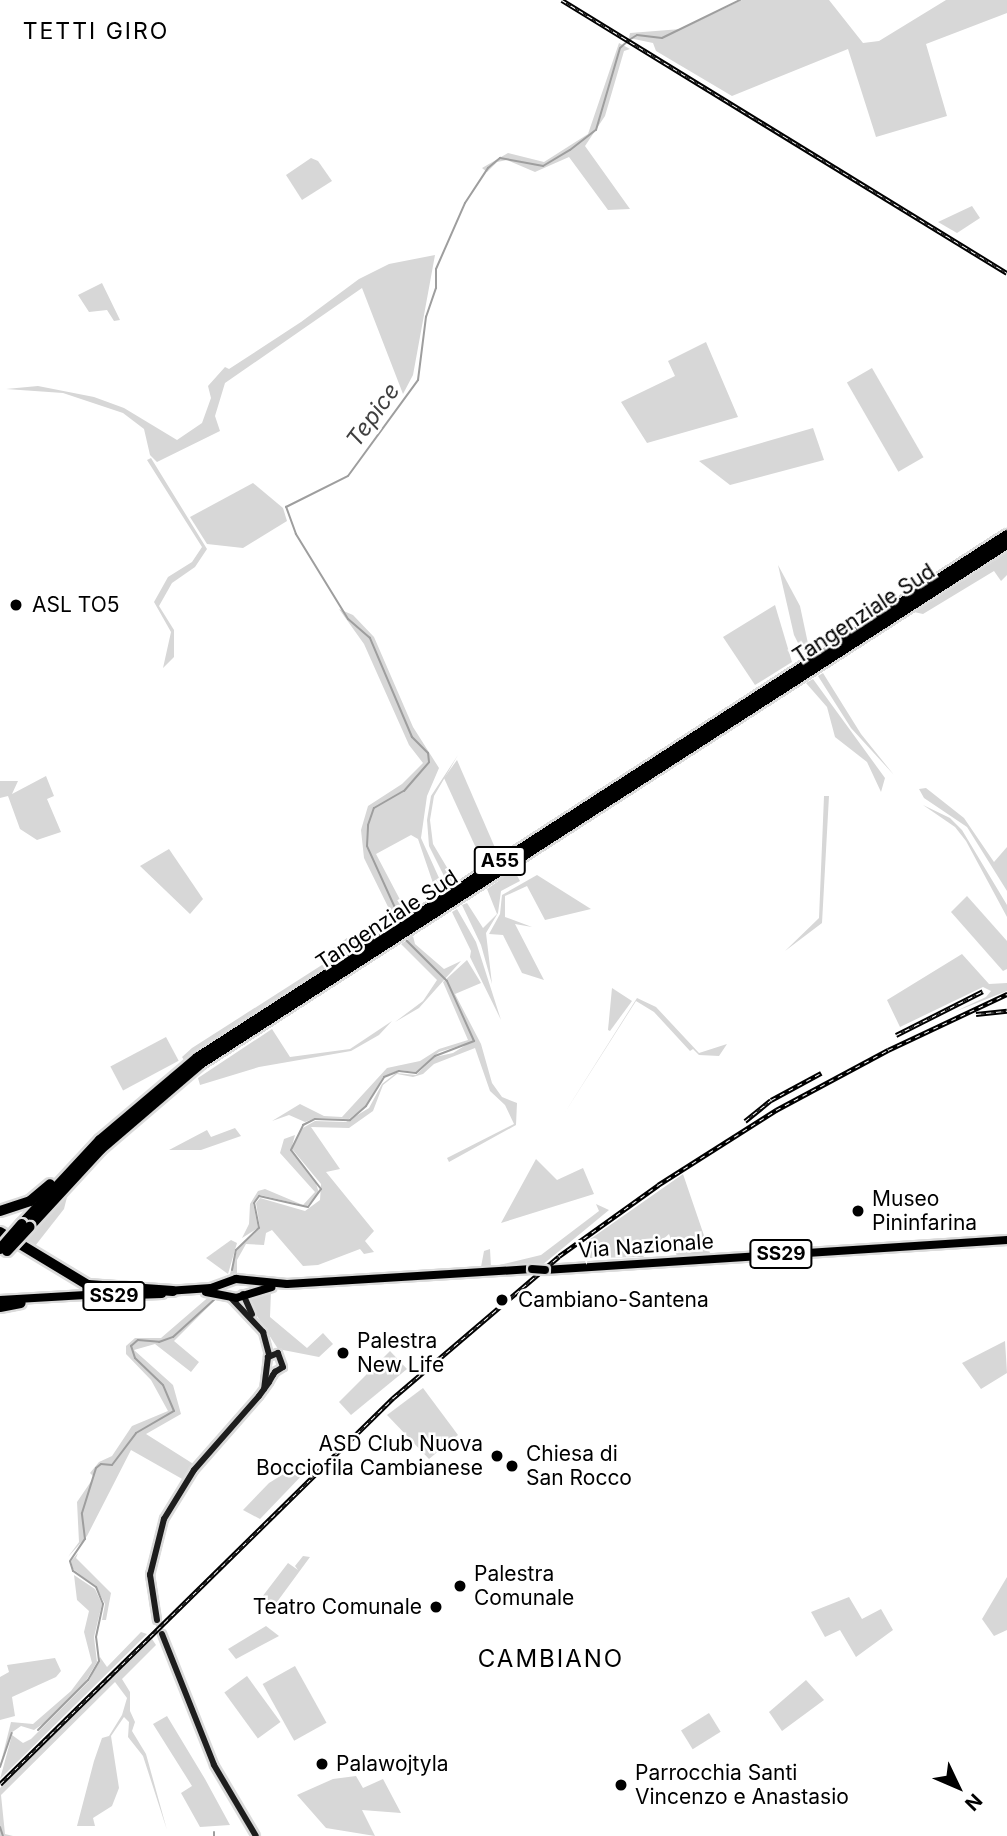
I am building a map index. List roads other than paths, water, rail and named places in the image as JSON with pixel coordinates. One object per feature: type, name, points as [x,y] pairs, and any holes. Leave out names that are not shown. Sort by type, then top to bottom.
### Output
[{"type":"highway","name":"Tangenziale Sud","points":[[2,1252],[100,1140],[162,1084],[242,1027],[1007,535]]},
{"type":"highway","name":"Tangenziale Sud","points":[[25,1226],[101,1149],[200,1064],[1007,544]]},
{"type":"highway","points":[[0,1212],[30,1200],[100,1140]]},
{"type":"highway","points":[[0,1233],[88,1284],[173,1291]]},
{"type":"highway","points":[[0,1304],[20,1303]]},
{"type":"main road","name":"Via Nazionale","points":[[226,1284],[236,1279],[242,1282],[288,1284],[1007,1240]]},
{"type":"main road","points":[[157,1620],[150,1575],[164,1519],[194,1469],[284,1362],[245,1306],[242,1282]]},
{"type":"main road","name":"SS29","points":[[0,1304],[173,1291],[226,1284]]},
{"type":"main road","points":[[226,1284],[228,1295],[263,1332],[269,1355],[264,1389]]},
{"type":"main road","name":"Via Nazionale","points":[[228,1295],[288,1284]]},
{"type":"main road","name":"SS29","points":[[20,1303],[228,1295]]},
{"type":"main road","points":[[269,1355],[278,1353]]},
{"type":"main road","points":[[269,1368],[276,1371]]},
{"type":"main road","points":[[162,1634],[214,1765],[256,1836]]},
{"type":"waterway","name":"Tepice","points":[[401,921],[367,846],[368,825],[374,808],[404,791],[429,762],[428,753],[412,737],[370,638],[348,619],[296,534],[286,507],[348,476],[418,380],[426,317],[436,288],[436,269],[465,203],[488,168],[500,158],[543,166],[570,150],[596,130],[620,48],[629,40],[637,35],[662,38],[740,0]]},
{"type":"waterway","name":"Tepice","points":[[232,1270],[236,1250],[259,1228],[254,1203],[259,1196],[308,1207],[321,1189],[291,1150],[303,1125],[315,1119],[350,1120],[366,1106],[384,1077],[399,1071],[416,1073],[435,1056],[474,1041],[447,981],[406,940]]},
{"type":"waterway","name":"Tepice","points":[[38,1730],[88,1680],[99,1661],[96,1637],[103,1604],[96,1587],[73,1571],[70,1561],[85,1539],[82,1513],[96,1468],[101,1464],[112,1465],[136,1433],[174,1411],[163,1385],[135,1358],[131,1346],[138,1340],[159,1342],[173,1337],[216,1298]]},
{"type":"waterway","name":"Tepice","points":[[0,1767],[12,1733]]},
{"type":"waterway","name":"Tepice","points":[[0,1827],[3,1836]]},
{"type":"tunnel","points":[[157,1620],[162,1634]]},
{"type":"railway","points":[[562,0],[1007,273]]},
{"type":"railway","points":[[896,1035],[983,991]]},
{"type":"railway","points":[[0,1784],[393,1398],[559,1256],[658,1185],[776,1110],[888,1050],[1007,994]]},
{"type":"railway","points":[[976,1014],[1007,1011]]},
{"type":"railway","points":[[745,1121],[771,1100],[821,1073]]},
{"type":"place","name":"ASL TO5","points":[[16,605]]},
{"type":"place","name":"Museo Pininfarina","points":[[858,1211]]},
{"type":"place","name":"Cambiano-Santena","points":[[502,1300]]},
{"type":"place","name":"Palestra New Life","points":[[343,1353]]},
{"type":"place","name":"ASD Club Nuova Bocciofila Cambianese","points":[[497,1456]]},
{"type":"place","name":"Chiesa di San Rocco","points":[[512,1466]]},
{"type":"place","name":"Palestra Comunale","points":[[460,1586]]},
{"type":"place","name":"Teatro Comunale","points":[[436,1607]]},
{"type":"place","name":"Palawojtyla","points":[[322,1764]]},
{"type":"place","name":"Parrocchia Santi Vincenzo e Anastasio","points":[[621,1785]]},
{"type":"district","name":"TETTI GIRO","points":[[96,31]]},
{"type":"district","name":"CAMBIANO","points":[[551,1659]]}]
